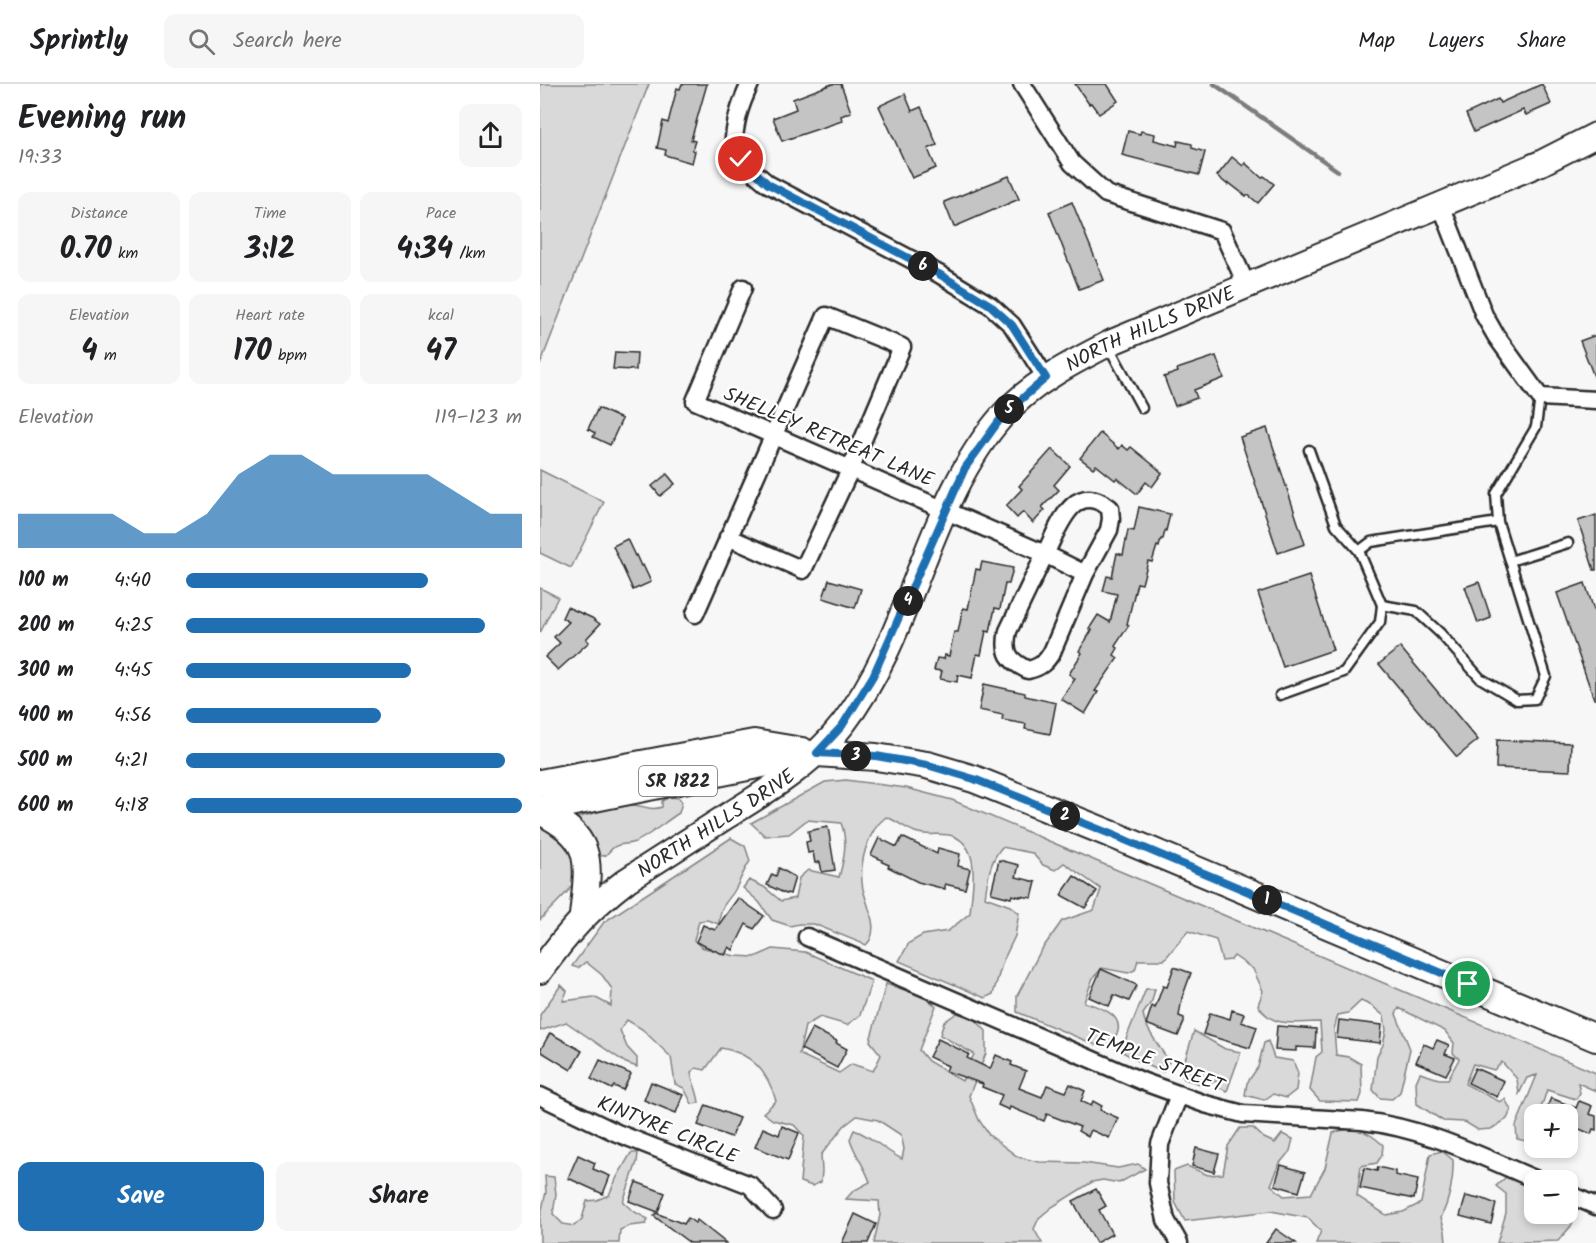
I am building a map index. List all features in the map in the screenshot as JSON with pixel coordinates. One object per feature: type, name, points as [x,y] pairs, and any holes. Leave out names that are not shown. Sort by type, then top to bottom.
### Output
[{"type":"main road","name":"NORTH HILLS DRIVE","points":[[540,971],[583,916],[627,880],[779,783],[817,753],[842,726],[873,676],[893,635],[965,468],[1004,414],[1046,378],[1107,344],[1541,164],[1596,135]]},
{"type":"main road","name":"SR 1822","points":[[540,783],[754,743],[817,753],[876,756],[927,765],[974,779],[1118,837],[1596,1038]]},
{"type":"main road","name":"SR 1822","points":[[540,810],[817,753]]},
{"type":"main road","points":[[540,810],[573,831],[582,847],[587,874],[583,916]]},
{"type":"street","points":[[750,84],[739,107],[734,128],[733,148],[750,170],[768,184],[918,263],[990,305],[1012,325],[1046,378]]},
{"type":"street","points":[[1022,84],[1072,163],[1106,194],[1222,231],[1247,286]]},
{"type":"street","points":[[1442,205],[1484,315],[1496,336],[1540,397],[1596,400]]},
{"type":"street","name":"SHELLEY RETREAT LANE","points":[[743,288],[695,401],[946,510],[1085,574]]},
{"type":"street","points":[[695,614],[728,537],[773,434],[826,316],[902,347],[803,570],[728,537]]},
{"type":"street","points":[[1082,498],[1101,501],[1110,508],[1109,530],[1085,574],[1052,652],[1046,662],[1038,668],[1028,670],[1019,665],[1006,651],[1006,641],[1008,631],[1045,554],[1061,522],[1072,506],[1082,498]]},
{"type":"street","name":"TEMPLE STREET","points":[[807,937],[1179,1095],[1243,1114],[1382,1123],[1442,1140],[1524,1175]]},
{"type":"street","points":[[1179,1095],[1160,1144],[1158,1183],[1166,1220],[1179,1243]]},
{"type":"street","name":"KINTYRE CIRCLE","points":[[540,1096],[618,1133],[750,1185],[773,1210]]},
{"type":"street","points":[[1578,1198],[1596,1206]]},
{"type":"lane","points":[[1107,344],[1142,408]]},
{"type":"lane","points":[[1382,605],[1416,611],[1440,633],[1480,678],[1517,700],[1535,699],[1546,676],[1498,522],[1496,494],[1536,427],[1540,397]]},
{"type":"lane","points":[[1280,695],[1344,672],[1380,622],[1382,605],[1359,551],[1336,525],[1309,450]]},
{"type":"lane","points":[[1359,551],[1371,542],[1498,522]]},
{"type":"lane","points":[[1510,561],[1568,543]]},
{"type":"shaded area","points":[[540,84],[649,84],[540,365]]},
{"type":"shaded area","points":[[540,470],[604,502],[571,568],[540,553]]},
{"type":"shaded area","points":[[540,588],[558,597],[540,633]]},
{"type":"shaded area","points":[[846,780],[906,788],[952,800],[1596,1073],[1596,1091],[1578,1083],[1580,1093],[1576,1099],[1547,1090],[1542,1104],[1525,1104],[1537,1075],[1527,1078],[1519,1094],[1517,1079],[1502,1062],[1494,1070],[1473,1064],[1465,1084],[1500,1102],[1505,1099],[1511,1110],[1507,1119],[1491,1129],[1478,1130],[1465,1122],[1443,1121],[1417,1104],[1416,1082],[1420,1073],[1439,1079],[1448,1079],[1459,1059],[1453,1053],[1454,1043],[1445,1031],[1399,1008],[1396,1014],[1410,1049],[1400,1092],[1392,1099],[1380,1098],[1373,1090],[1377,1056],[1383,1045],[1386,1030],[1384,1016],[1372,1006],[1361,1001],[1348,1013],[1338,1015],[1334,1029],[1336,1055],[1349,1057],[1361,1064],[1362,1094],[1359,1102],[1320,1101],[1310,1090],[1316,1057],[1322,1052],[1320,1022],[1285,1023],[1270,1018],[1258,1005],[1263,991],[1253,969],[1234,956],[1231,960],[1222,961],[1216,940],[1188,931],[1164,960],[1138,960],[1135,970],[1128,973],[1102,968],[1093,978],[1084,1002],[1107,1011],[1116,1019],[1118,1025],[1117,1033],[1110,1044],[1096,1045],[1017,1012],[1017,996],[1040,952],[1062,921],[1094,910],[1101,889],[1064,863],[1055,870],[1043,865],[1032,853],[1002,847],[992,865],[985,897],[1010,906],[1019,913],[1015,936],[1003,961],[993,994],[985,998],[899,961],[909,943],[923,935],[948,931],[970,913],[973,870],[972,859],[962,841],[949,835],[915,832],[886,817],[879,823],[869,840],[863,859],[863,889],[873,926],[866,945],[814,924],[790,926],[772,920],[759,902],[743,888],[749,880],[764,887],[781,901],[795,898],[799,878],[808,870],[839,877],[845,850],[843,830],[841,823],[807,820],[789,834],[765,836],[751,823],[825,782]]},
{"type":"shaded area","points":[[669,797],[679,798],[682,802],[679,813],[640,840],[617,846],[606,855],[597,857],[574,819],[627,805],[658,808],[662,807],[662,801]]},
{"type":"shaded area","points":[[540,824],[566,845],[572,857],[576,877],[569,890],[540,920]]},
{"type":"shaded area","points":[[731,838],[745,846],[750,861],[723,907],[719,924],[707,920],[699,921],[694,940],[701,947],[735,956],[755,957],[773,949],[805,952],[872,981],[860,1015],[847,1025],[820,1017],[805,1026],[799,1054],[839,1073],[852,1064],[873,1071],[881,1055],[870,1041],[886,984],[923,996],[936,1006],[919,1050],[928,1061],[962,1081],[974,1054],[940,1035],[944,1022],[957,1013],[975,1019],[986,1031],[986,1053],[969,1096],[979,1120],[989,1135],[1018,1157],[1039,1162],[1084,1163],[1118,1168],[1138,1164],[1145,1169],[1119,1183],[1103,1180],[1092,1182],[1052,1207],[1039,1218],[1034,1229],[1042,1243],[874,1243],[880,1215],[879,1201],[846,1199],[853,1191],[870,1182],[850,1139],[854,1130],[902,1159],[904,1149],[901,1135],[878,1120],[857,1116],[844,1126],[821,1155],[821,1182],[812,1186],[800,1182],[804,1136],[794,1125],[773,1120],[763,1113],[776,1101],[773,1091],[763,1073],[742,1054],[721,1048],[705,1070],[696,1068],[691,1072],[699,1103],[692,1104],[684,1088],[675,1084],[671,1057],[642,1029],[627,1020],[620,1030],[627,1047],[637,1058],[637,1067],[626,1063],[566,1022],[540,1031],[540,1015],[561,985],[567,991],[563,1001],[594,997],[611,1006],[612,989],[602,975],[586,962],[578,968],[572,966],[604,922]]},
{"type":"shaded area","points":[[1146,989],[1155,989],[1152,1001],[1143,1014],[1150,1032],[1169,1062],[1163,1072],[1121,1051]]},
{"type":"shaded area","points":[[1194,1031],[1225,1049],[1241,1052],[1227,1091],[1220,1088],[1218,1081],[1200,1084],[1184,1079],[1181,1073]]},
{"type":"shaded area","points":[[1268,1041],[1274,1058],[1293,1061],[1298,1073],[1296,1090],[1286,1098],[1273,1094],[1264,1100],[1245,1095],[1247,1083],[1258,1067],[1264,1043]]},
{"type":"shaded area","points":[[1524,1107],[1524,1141],[1517,1139],[1516,1126]]},
{"type":"shaded area","points":[[1240,1128],[1253,1128],[1264,1138],[1275,1143],[1282,1134],[1293,1139],[1290,1151],[1280,1163],[1271,1185],[1284,1196],[1311,1194],[1325,1168],[1333,1133],[1354,1129],[1372,1136],[1383,1145],[1382,1155],[1377,1163],[1361,1166],[1357,1196],[1386,1215],[1403,1212],[1421,1203],[1430,1154],[1442,1151],[1453,1160],[1451,1189],[1441,1218],[1446,1243],[1316,1243],[1321,1231],[1308,1218],[1271,1211],[1185,1221],[1175,1202],[1174,1171],[1187,1166],[1208,1175],[1223,1174],[1228,1146]]},
{"type":"shaded area","points":[[631,1153],[638,1153],[637,1162],[623,1202],[633,1211],[648,1219],[646,1224],[629,1226],[620,1230],[619,1243],[540,1243],[540,1218],[546,1192],[545,1176],[554,1177],[556,1194],[553,1214],[563,1224],[574,1226],[582,1219],[587,1201],[609,1195]]},
{"type":"shaded area","points":[[1506,1177],[1524,1183],[1524,1224],[1572,1224],[1571,1226],[1558,1241],[1497,1243],[1506,1213],[1506,1194],[1496,1186]]},
{"type":"building","points":[[682,84],[707,84],[691,140],[695,141],[692,163],[665,155],[666,150],[657,148],[663,121],[668,123],[677,88],[680,89]]},
{"type":"building","points":[[832,84],[841,84],[851,112],[841,116],[842,121],[782,141],[773,118],[796,109],[793,99]]},
{"type":"building","points":[[1075,84],[1107,84],[1118,101],[1099,114]]},
{"type":"building","points":[[1542,84],[1551,104],[1526,115],[1523,110],[1474,132],[1466,114],[1498,99],[1500,103]]},
{"type":"building","points":[[905,94],[912,111],[921,107],[937,145],[928,149],[936,168],[912,178],[879,106]]},
{"type":"building","points":[[1128,131],[1155,134],[1154,140],[1177,146],[1178,141],[1192,144],[1192,148],[1205,152],[1199,175],[1122,155]]},
{"type":"building","points":[[1232,157],[1243,166],[1245,163],[1262,178],[1264,176],[1274,184],[1258,203],[1217,176]]},
{"type":"building","points":[[1009,176],[1019,199],[954,227],[944,202]]},
{"type":"building","points":[[1072,202],[1104,280],[1079,289],[1049,212]]},
{"type":"building","points":[[1596,335],[1596,379],[1595,379],[1580,341]]},
{"type":"building","points":[[615,352],[637,353],[636,370],[613,369]]},
{"type":"building","points":[[1216,356],[1224,378],[1194,390],[1197,398],[1175,406],[1164,377],[1178,372],[1177,369]]},
{"type":"building","points":[[598,408],[622,419],[610,445],[593,437],[595,433],[588,429]]},
{"type":"building","points":[[1267,428],[1305,544],[1278,553],[1240,437]]},
{"type":"building","points":[[1100,433],[1119,449],[1122,445],[1128,450],[1131,447],[1162,473],[1152,487],[1146,482],[1137,494],[1117,478],[1115,480],[1096,465],[1093,468],[1080,458]]},
{"type":"building","points":[[1052,449],[1070,466],[1054,485],[1059,490],[1042,507],[1045,510],[1033,523],[1023,512],[1017,518],[1006,506],[1022,489],[1019,486]]},
{"type":"building","points":[[667,474],[675,484],[660,496],[652,486]]},
{"type":"building","points":[[1139,507],[1170,514],[1166,531],[1159,547],[1157,546],[1152,562],[1148,561],[1142,584],[1137,583],[1127,624],[1129,625],[1115,646],[1118,648],[1114,655],[1118,658],[1095,691],[1098,692],[1085,714],[1061,699],[1075,679],[1069,674],[1082,653],[1079,651],[1092,630],[1089,629],[1098,615],[1110,622],[1117,594],[1103,591],[1107,576],[1112,577],[1117,553],[1123,555],[1128,530],[1134,531]]},
{"type":"building","points":[[1596,515],[1596,570],[1594,570],[1578,521]]},
{"type":"building","points":[[627,539],[651,582],[633,590],[613,546]]},
{"type":"building","points":[[982,562],[1013,568],[1009,584],[1005,584],[1000,609],[995,608],[990,632],[986,631],[981,655],[977,654],[972,678],[958,675],[957,682],[940,679],[942,671],[934,670],[937,658],[944,659],[945,655],[949,656],[954,632],[958,632],[963,608],[968,609],[976,569],[980,570]]},
{"type":"building","points":[[1309,576],[1333,650],[1283,667],[1258,593]]},
{"type":"building","points":[[829,580],[861,589],[855,608],[823,598]]},
{"type":"building","points":[[1479,582],[1491,618],[1478,623],[1465,587]]},
{"type":"building","points":[[1585,583],[1596,616],[1596,699],[1594,699],[1557,593]]},
{"type":"building","points":[[567,607],[600,624],[586,639],[589,642],[558,670],[545,657],[560,643],[554,637],[569,622],[562,618]]},
{"type":"building","points":[[1400,647],[1478,740],[1457,757],[1379,664]]},
{"type":"building","points":[[984,684],[1056,703],[1050,734],[1025,729],[1026,724],[1002,720],[1003,715],[979,710]]},
{"type":"building","points":[[1497,740],[1571,743],[1570,771],[1496,768]]},
{"type":"building","points":[[828,827],[835,870],[822,872],[820,862],[815,863],[813,852],[808,853],[806,842],[810,841],[808,831]]},
{"type":"building","points":[[902,837],[937,854],[938,848],[960,854],[958,866],[970,869],[965,889],[945,884],[945,889],[918,882],[888,867],[889,865],[882,860],[871,855],[879,838],[897,847]]},
{"type":"building","points":[[999,860],[1019,865],[1016,877],[1036,882],[1032,898],[1012,895],[1011,898],[991,893]]},
{"type":"building","points":[[779,868],[795,877],[790,894],[767,885],[772,874],[776,876]]},
{"type":"building","points":[[1074,876],[1097,891],[1085,908],[1061,895]]},
{"type":"building","points":[[738,898],[764,916],[754,929],[746,924],[733,950],[729,947],[725,955],[696,942],[703,925],[715,930]]},
{"type":"building","points":[[1174,967],[1191,973],[1182,998],[1179,1016],[1184,1018],[1184,1022],[1178,1036],[1146,1024],[1152,1006],[1155,1008],[1163,986],[1167,987]]},
{"type":"building","points":[[1101,969],[1137,985],[1129,1001],[1114,995],[1109,1006],[1089,997]]},
{"type":"building","points":[[1232,1010],[1244,1014],[1241,1022],[1257,1027],[1250,1048],[1203,1034],[1210,1013],[1230,1019]]},
{"type":"building","points":[[1339,1020],[1382,1025],[1380,1043],[1337,1038]]},
{"type":"building","points":[[1277,1026],[1316,1029],[1315,1048],[1296,1047],[1296,1051],[1275,1050]]},
{"type":"building","points":[[812,1028],[847,1049],[837,1068],[801,1049]]},
{"type":"building","points":[[550,1033],[582,1051],[571,1070],[540,1051]]},
{"type":"building","points":[[938,1039],[969,1054],[967,1058],[990,1069],[996,1055],[1012,1062],[1011,1065],[1026,1071],[1019,1088],[1042,1097],[1047,1085],[1066,1092],[1070,1084],[1085,1091],[1081,1101],[1091,1106],[1093,1101],[1102,1106],[1100,1110],[1118,1118],[1109,1138],[1091,1130],[1088,1137],[1078,1131],[1080,1127],[1047,1114],[1044,1121],[1010,1107],[1009,1110],[998,1105],[1002,1095],[982,1087],[983,1084],[946,1071],[948,1066],[929,1057]]},
{"type":"building","points":[[1437,1040],[1449,1045],[1445,1054],[1455,1058],[1446,1075],[1416,1062],[1424,1044],[1433,1048]]},
{"type":"building","points":[[600,1060],[631,1074],[623,1090],[614,1086],[612,1089],[591,1079]]},
{"type":"building","points":[[1475,1068],[1504,1081],[1497,1097],[1468,1083]]},
{"type":"building","points":[[651,1082],[683,1095],[676,1113],[644,1100]]},
{"type":"building","points":[[1551,1098],[1566,1104],[1548,1104]]},
{"type":"building","points":[[1579,1101],[1592,1106],[1589,1114],[1596,1116],[1596,1130],[1593,1129],[1591,1134],[1578,1128]]},
{"type":"building","points":[[706,1105],[739,1118],[731,1137],[698,1125]]},
{"type":"building","points":[[782,1126],[799,1133],[788,1160],[755,1147],[763,1128],[779,1135]]},
{"type":"building","points":[[1196,1148],[1219,1154],[1214,1172],[1192,1166]]},
{"type":"building","points":[[578,1155],[595,1163],[593,1169],[610,1176],[603,1194],[568,1178]]},
{"type":"building","points":[[1281,1165],[1305,1172],[1299,1192],[1275,1185]]},
{"type":"building","points":[[1378,1167],[1395,1171],[1395,1175],[1418,1180],[1414,1199],[1360,1188],[1364,1168],[1377,1171]]},
{"type":"building","points":[[636,1182],[665,1193],[658,1212],[629,1201]]},
{"type":"building","points":[[1096,1189],[1106,1206],[1099,1210],[1112,1234],[1096,1243],[1073,1201]]},
{"type":"building","points":[[1466,1196],[1479,1199],[1479,1197],[1496,1204],[1491,1224],[1460,1216]]},
{"type":"building","points":[[656,1213],[684,1224],[688,1218],[695,1223],[697,1220],[726,1243],[690,1243],[654,1216]]},
{"type":"building","points":[[855,1214],[876,1224],[868,1243],[842,1243]]},
{"type":"building","points":[[1276,1229],[1296,1243],[1266,1243]]},
{"type":"waterway","points":[[1214,84],[1338,171]]},
{"type":"route","points":[[741,159],[750,170],[768,184],[939,274],[990,305],[1012,325],[1046,378],[1004,414],[965,468],[873,676],[842,726],[817,753],[876,756],[927,765],[974,779],[1468,984]]}]
